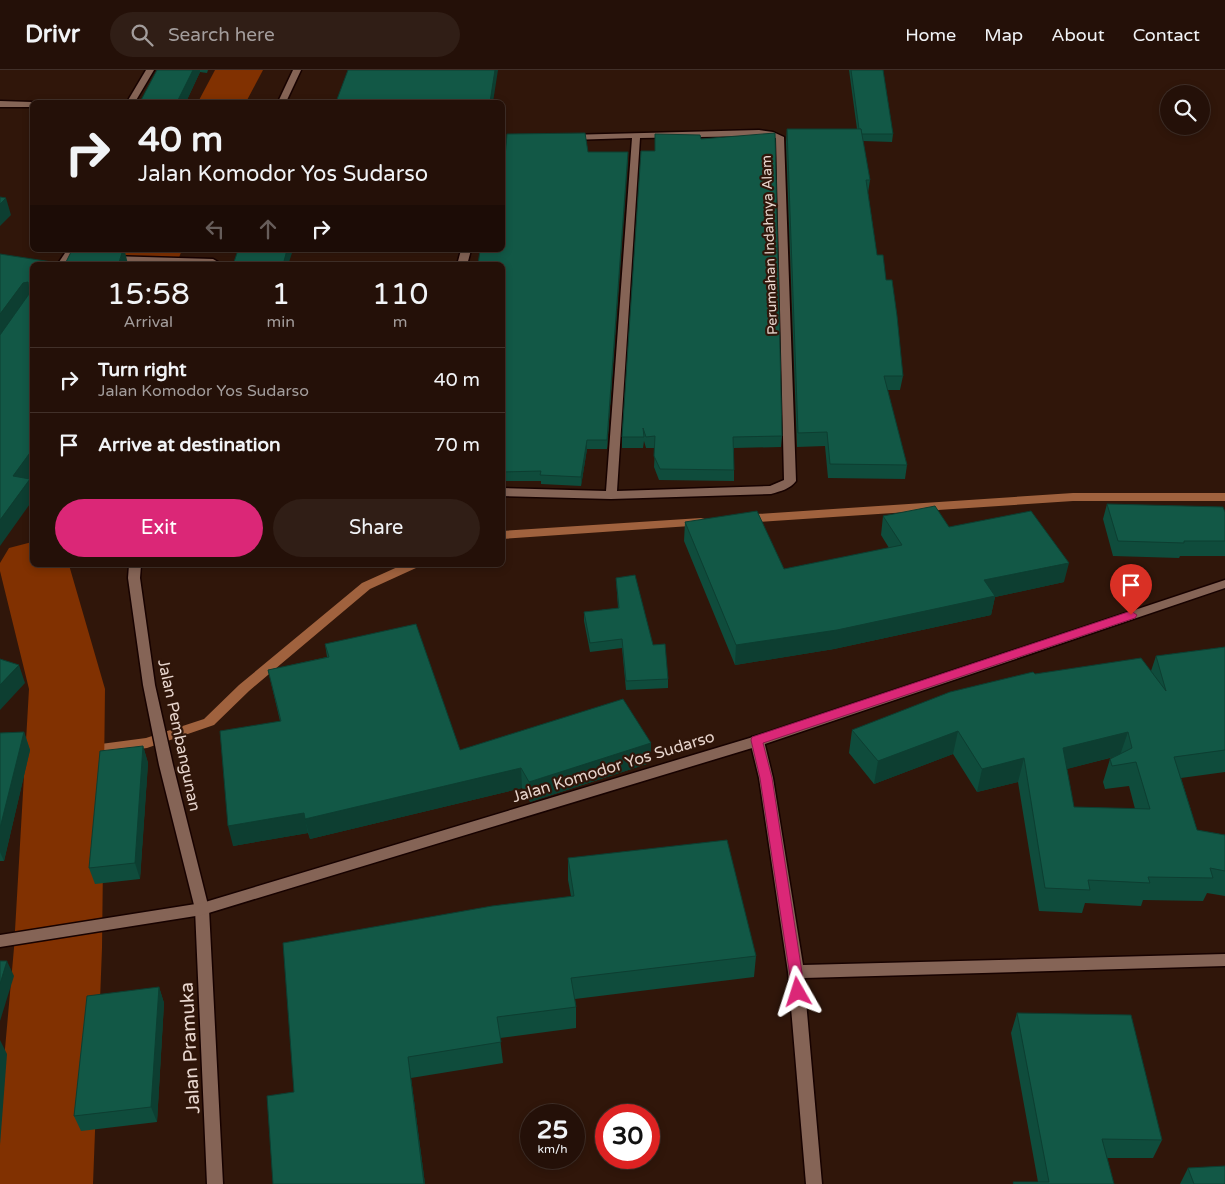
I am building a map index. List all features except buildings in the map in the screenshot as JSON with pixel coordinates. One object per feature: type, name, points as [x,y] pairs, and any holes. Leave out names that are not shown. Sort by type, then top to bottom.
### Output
[{"type":"street","points":[[133,100],[150,70]]},
{"type":"street","points":[[283,100],[298,70]]},
{"type":"street","points":[[0,104],[30,105]]},
{"type":"street","name":"Perumahan Indahnya Alam","points":[[560,137],[759,133],[780,137],[790,481],[786,485],[770,490],[611,495]]},
{"type":"street","points":[[505,492],[611,495],[636,136]]},
{"type":"street","points":[[108,259],[185,262]]},
{"type":"street","name":"Jalan Pembangunan","points":[[135,567],[134,578],[149,685],[166,765],[202,910]]},
{"type":"street","name":"Jalan Komodor Yos Sudarso","points":[[0,941],[62,932],[123,920],[202,910],[757,740],[1225,584]]},
{"type":"street","points":[[757,740],[766,778],[796,972],[814,1184]]},
{"type":"street","name":"Jalan Pramuka","points":[[202,910],[215,1184]]},
{"type":"street","points":[[796,972],[1225,960]]},
{"type":"waterway","points":[[223,100],[239,70]]},
{"type":"waterway","points":[[149,262],[153,252]]},
{"type":"waterway","points":[[743,519],[1073,497],[1225,497]]},
{"type":"waterway","points":[[505,535],[701,522]]},
{"type":"waterway","points":[[35,567],[67,689],[58,948],[43,1184]]},
{"type":"waterway","points":[[63,754],[147,743],[209,722],[244,688],[366,586],[408,567]]},
{"type":"route","points":[[798,992],[766,778],[757,740],[1131,615]]}]
